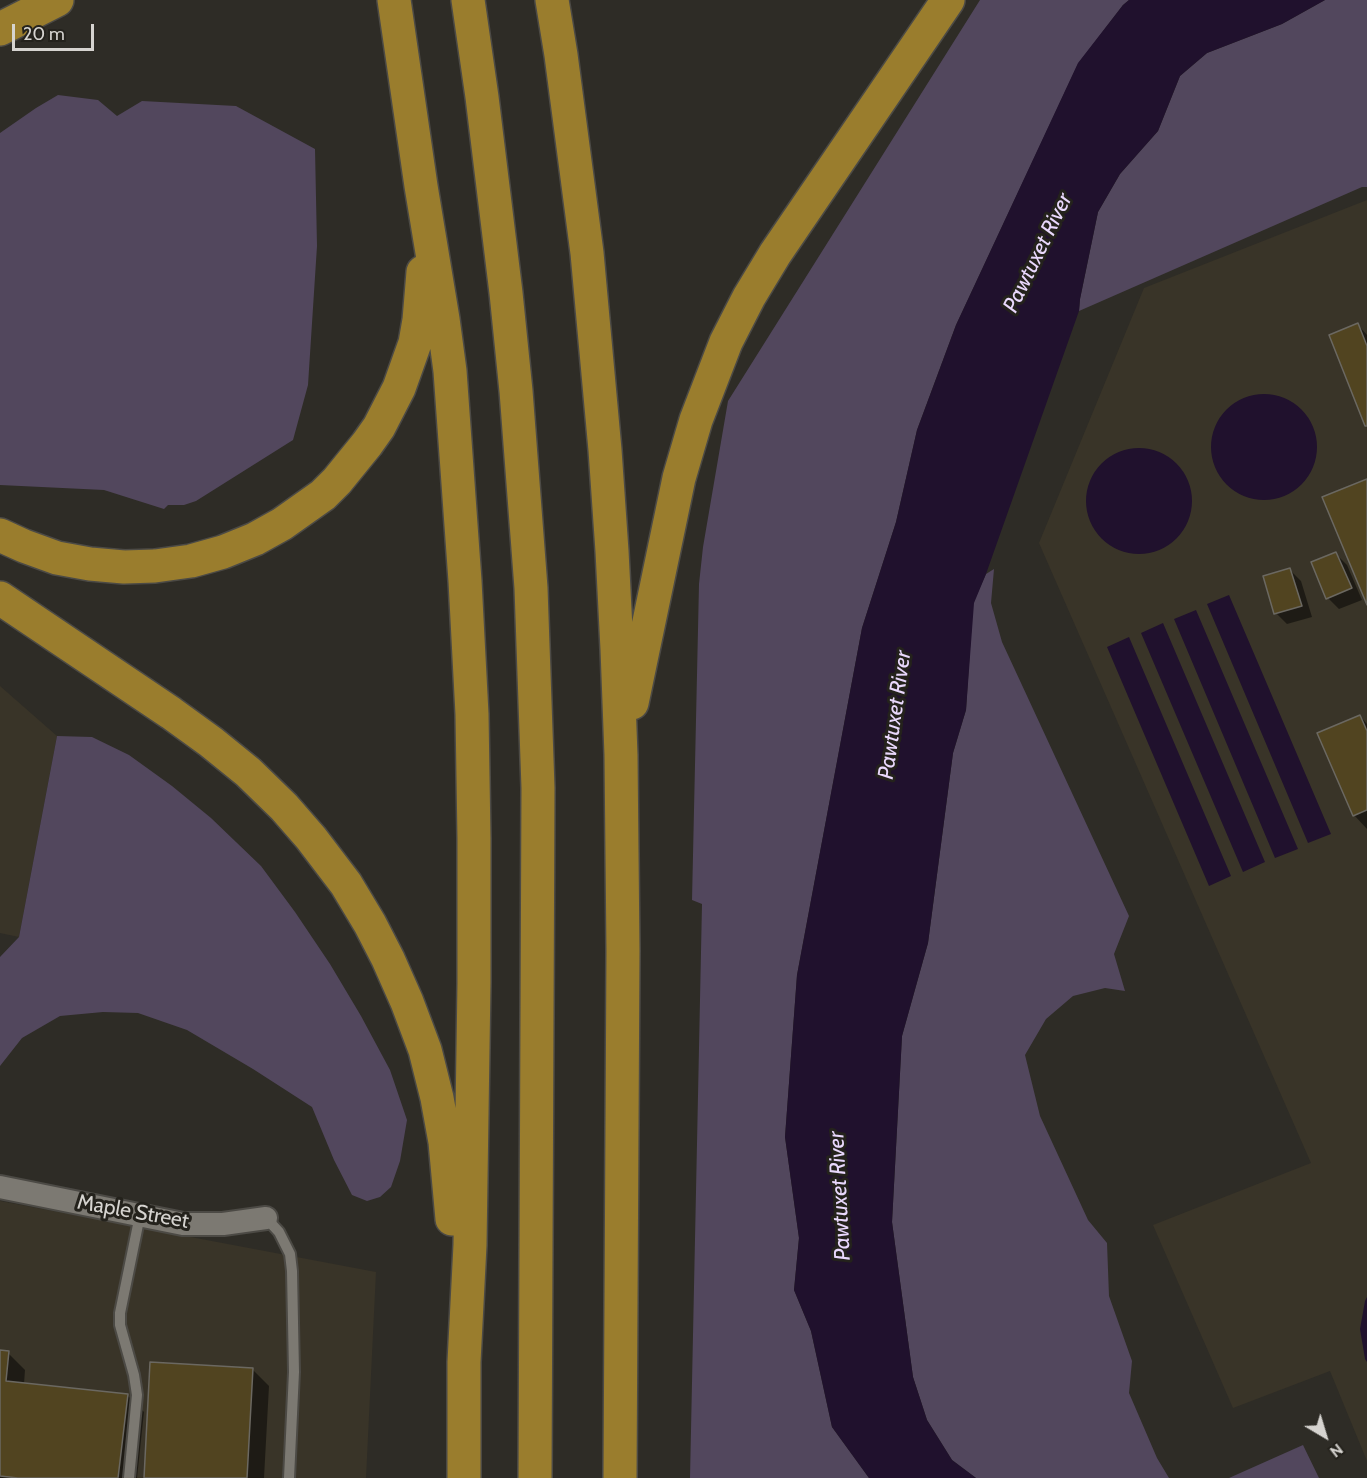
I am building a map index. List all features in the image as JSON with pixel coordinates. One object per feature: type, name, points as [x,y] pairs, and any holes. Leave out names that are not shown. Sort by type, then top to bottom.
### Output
[{"type":"highway","points":[[0,29],[57,0]]},
{"type":"highway","points":[[394,0],[452,392],[465,581],[474,839],[470,1245],[464,1362],[464,1478]]},
{"type":"highway","points":[[468,0],[506,293],[531,588],[538,788],[536,1478]]},
{"type":"highway","points":[[552,0],[563,66],[587,253],[612,551],[621,755],[623,951],[620,1478]]},
{"type":"highway","points":[[621,755],[682,468],[696,420],[726,342],[775,254],[948,0]]},
{"type":"highway","points":[[0,535],[57,558],[123,567],[155,566],[201,558],[255,539],[282,524],[323,495],[354,461],[379,427],[399,388],[411,355],[419,320],[424,269],[421,186]]},
{"type":"highway","points":[[0,598],[171,713],[248,772],[284,807],[346,884],[370,924],[407,1002],[425,1050],[437,1098],[445,1142],[464,1362]]},
{"type":"street","name":"Maple Street","points":[[0,1187],[183,1224],[223,1224],[266,1218]]},
{"type":"lane","points":[[129,1478],[137,1395],[134,1375],[121,1332],[120,1313],[140,1215]]},
{"type":"lane","points":[[266,1218],[279,1232],[290,1254],[292,1271],[294,1372],[289,1478]]},
{"type":"shaded area","points":[[980,0],[1129,0],[1078,64],[956,325],[917,430],[896,522],[862,628],[797,975],[785,1137],[799,1238],[794,1290],[811,1331],[832,1427],[869,1478],[690,1478],[702,904],[692,900],[699,584],[703,547],[728,401]]},
{"type":"shaded area","points":[[1325,0],[1367,0],[1367,187],[1362,187],[1079,311],[1098,212],[1120,174],[1158,131],[1180,76],[1207,53],[1282,24]]},
{"type":"shaded area","points":[[58,95],[98,100],[117,116],[142,101],[236,106],[315,149],[317,246],[308,385],[293,440],[196,501],[184,505],[168,505],[164,509],[104,490],[0,485],[0,133]]},
{"type":"shaded area","points":[[1367,200],[1367,1461],[1330,1371],[1233,1408],[1153,1225],[1311,1163],[1039,543],[1144,288]]},
{"type":"shaded area","points":[[994,569],[991,603],[1002,642],[1129,916],[1114,954],[1125,991],[1105,988],[1073,996],[1046,1019],[1025,1055],[1040,1116],[1088,1220],[1107,1243],[1109,1296],[1132,1361],[1129,1393],[1157,1458],[1169,1478],[976,1478],[952,1460],[927,1420],[913,1377],[892,1222],[902,1036],[928,943],[953,753],[966,710],[973,603],[986,574]]},
{"type":"shaded area","points":[[0,686],[57,736],[19,937],[0,933]]},
{"type":"shaded area","points":[[57,736],[92,737],[129,755],[172,786],[211,818],[261,866],[295,912],[361,1016],[390,1070],[407,1120],[400,1161],[391,1187],[380,1197],[367,1201],[352,1195],[334,1160],[312,1107],[187,1030],[138,1013],[103,1012],[60,1016],[22,1038],[0,1066],[0,957],[19,937]]},
{"type":"shaded area","points":[[0,1201],[376,1272],[366,1478],[0,1478]]},
{"type":"shaded area","points":[[1303,1445],[1319,1478],[1229,1478]]},
{"type":"water","name":"Pawtuxet River","points":[[1129,0],[1325,0],[1282,24],[1207,53],[1180,76],[1158,131],[1120,174],[1098,212],[1079,311],[974,603],[966,710],[953,753],[928,943],[902,1036],[892,1222],[913,1377],[927,1420],[952,1460],[976,1478],[869,1478],[832,1427],[811,1331],[794,1290],[799,1238],[785,1137],[797,975],[862,628],[896,522],[917,430],[956,325],[1078,63]]},
{"type":"water","points":[[1264,394],[1284,398],[1301,410],[1313,427],[1317,447],[1313,467],[1301,484],[1284,496],[1264,500],[1244,496],[1227,484],[1215,467],[1211,447],[1215,427],[1227,410],[1244,398]]},
{"type":"water","points":[[1139,448],[1159,452],[1176,464],[1188,481],[1192,501],[1188,521],[1176,538],[1159,550],[1139,554],[1119,550],[1102,538],[1090,521],[1086,501],[1090,481],[1102,464],[1119,452]]},
{"type":"water","points":[[1229,595],[1331,834],[1308,843],[1207,604]]},
{"type":"water","points":[[1196,610],[1298,849],[1275,858],[1174,619]]},
{"type":"water","points":[[1163,623],[1265,862],[1243,872],[1141,633]]},
{"type":"water","points":[[1129,637],[1231,876],[1209,886],[1107,647]]},
{"type":"water","points":[[1367,1297],[1367,1362],[1360,1329]]},
{"type":"building","points":[[1358,323],[1367,346],[1367,426],[1365,426],[1329,335]]},
{"type":"building","points":[[1367,479],[1367,605],[1322,497]]},
{"type":"building","points":[[1336,552],[1352,588],[1326,599],[1311,562]]},
{"type":"building","points":[[1290,568],[1302,606],[1274,614],[1263,576]]},
{"type":"building","points":[[1360,715],[1367,731],[1367,810],[1353,816],[1317,733]]},
{"type":"building","points":[[0,1350],[9,1351],[6,1381],[128,1394],[118,1478],[0,1476]]},
{"type":"building","points":[[150,1362],[253,1368],[247,1478],[144,1478]]}]
